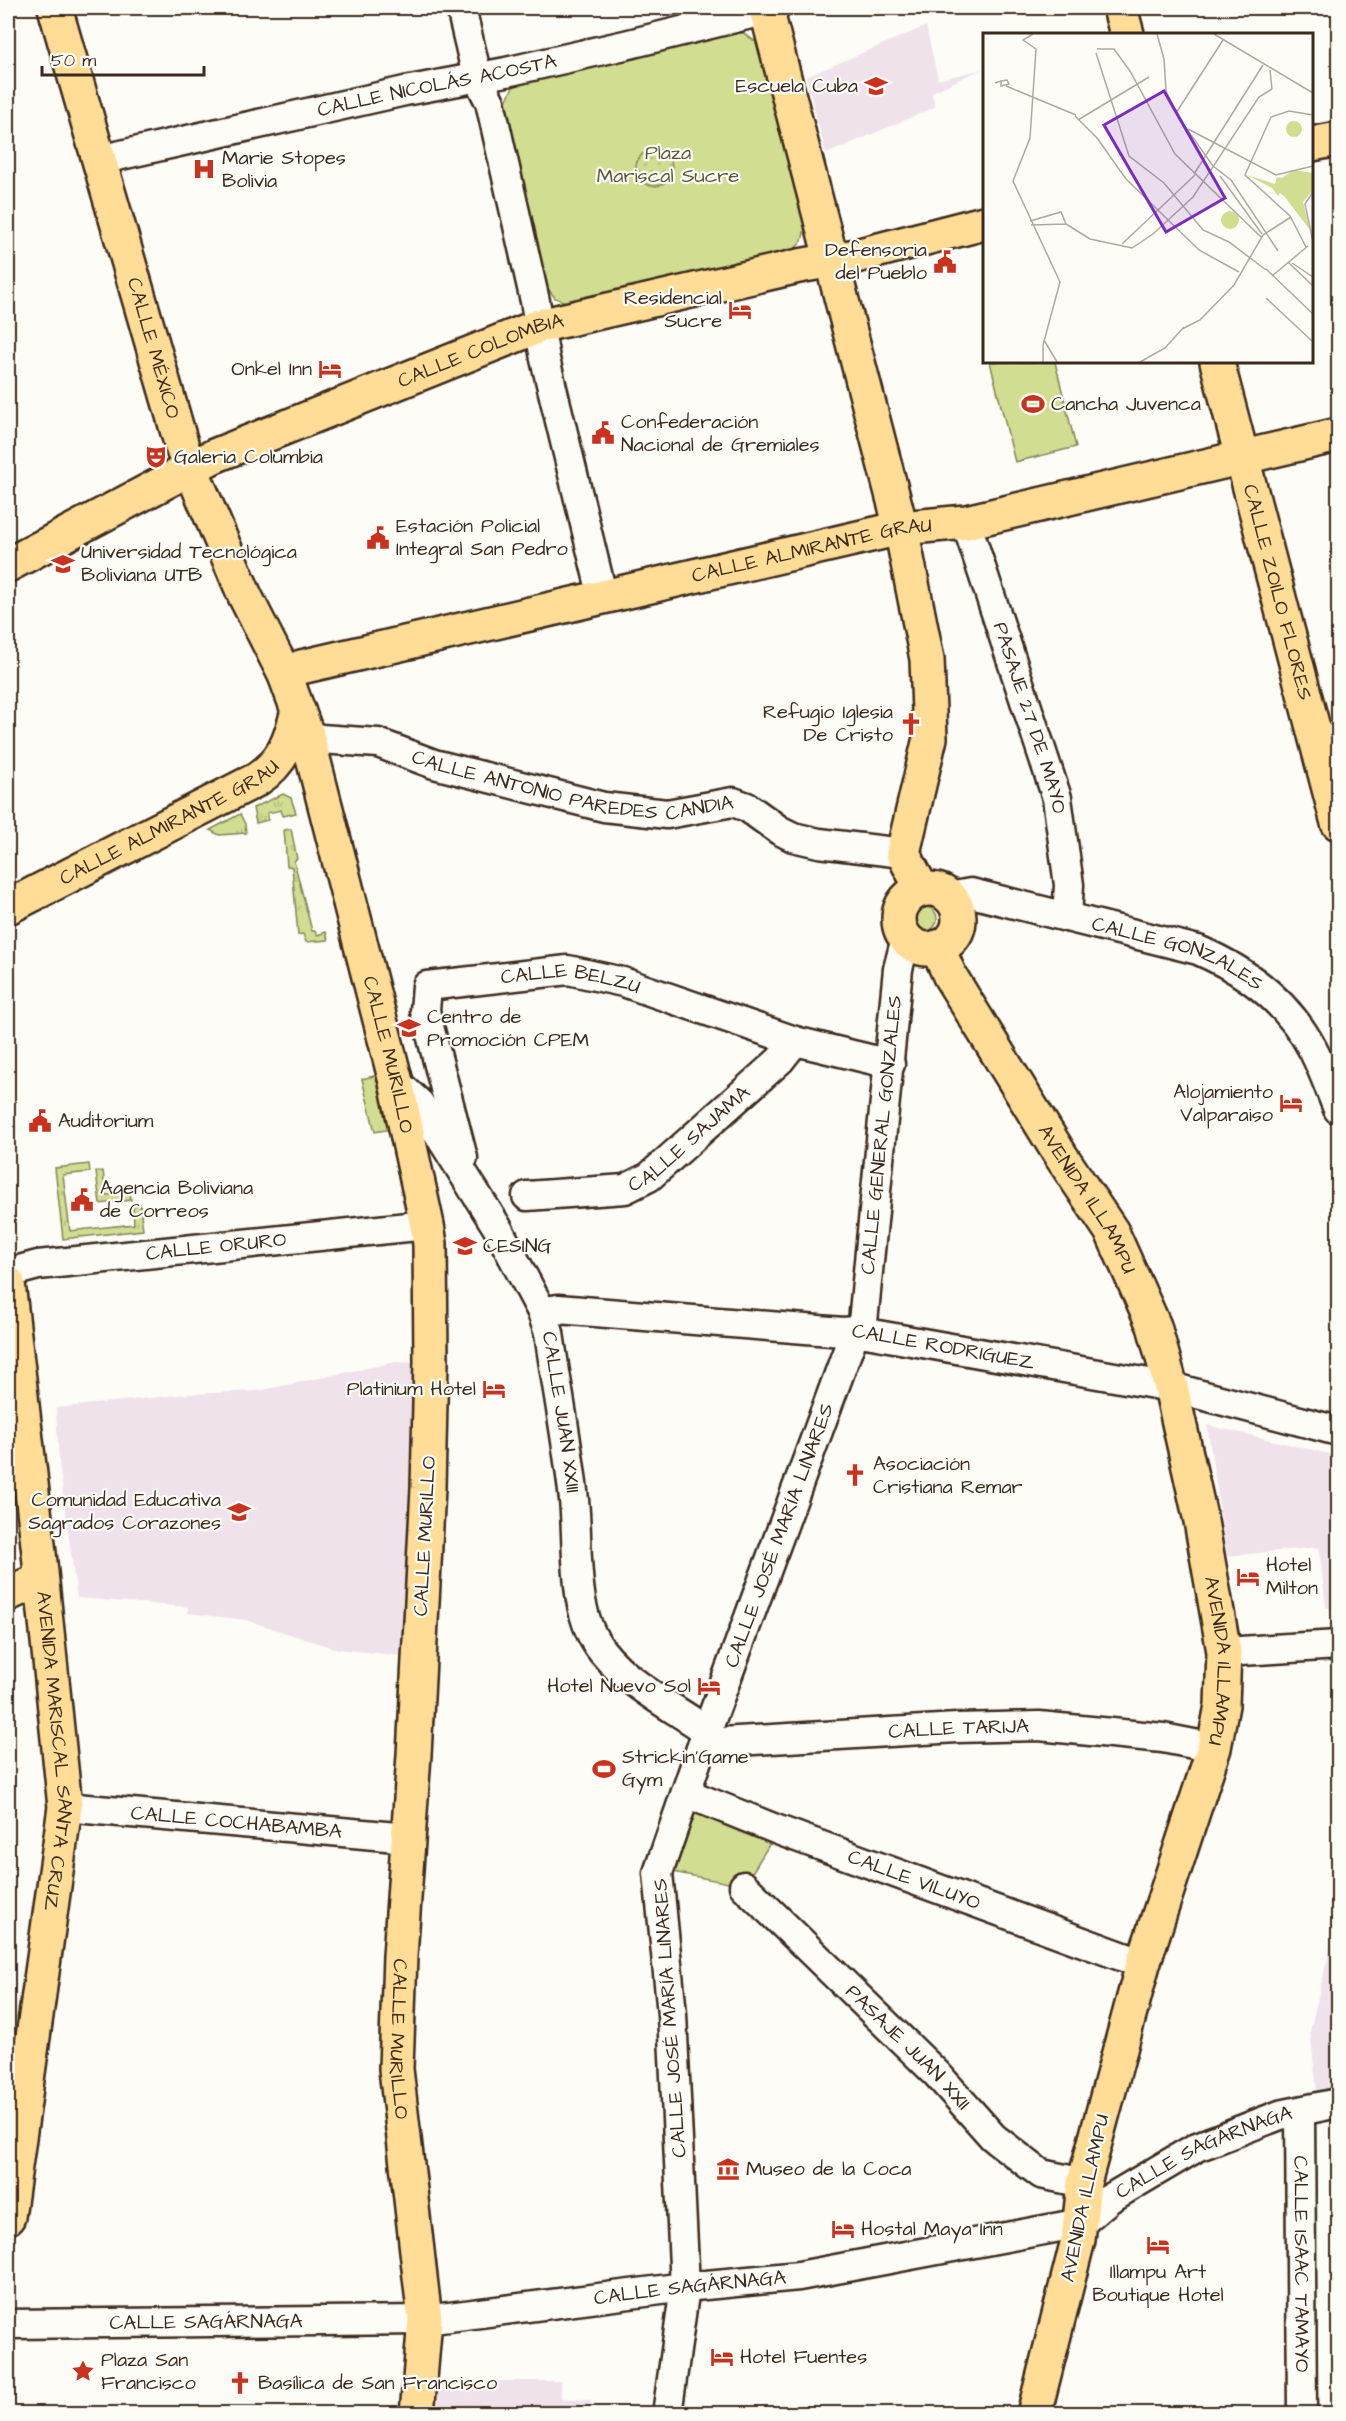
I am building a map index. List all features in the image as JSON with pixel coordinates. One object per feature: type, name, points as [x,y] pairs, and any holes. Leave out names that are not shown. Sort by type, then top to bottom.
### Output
[{"type":"main road","name":"CALLE MÉXICO","points":[[55,8],[190,469],[245,596],[285,675]]},
{"type":"main road","points":[[769,8],[831,260],[902,528],[927,659],[930,738],[903,853],[916,878],[935,894],[958,916],[958,926],[954,935],[937,947],[920,947],[906,938],[900,928],[899,916],[902,905],[909,896],[935,894]]},
{"type":"main road","points":[[1120,8],[1127,33]]},
{"type":"main road","points":[[1313,144],[1338,139]]},
{"type":"main road","name":"CALLE COLOMBIA","points":[[8,565],[225,452],[539,326],[856,256],[983,223]]},
{"type":"main road","name":"CALLE ZOILO FLORES","points":[[1216,363],[1244,458],[1338,822]]},
{"type":"main road","name":"CALLE ALMIRANTE GRAU","points":[[285,675],[301,667],[902,528],[966,522],[1338,435]]},
{"type":"main road","name":"CALLE MURILLO","points":[[285,675],[302,722],[396,1082],[430,1244],[431,1349],[428,1488],[396,2069],[425,2320],[417,2414]]},
{"type":"main road","name":"CALLE ALMIRANTE GRAU","points":[[8,907],[272,770],[302,722]]},
{"type":"main road","name":"AVENIDA ILLAMPU","points":[[937,947],[942,961],[981,1026],[1112,1232],[1154,1326],[1171,1387],[1201,1521],[1224,1652],[1222,1705],[1214,1749],[1143,1964],[1084,2183],[1081,2223],[1034,2414]]},
{"type":"main road","name":"AVENIDA MARISCAL SANTA CRUZ","points":[[8,1283],[65,1807],[8,2217]]},
{"type":"main road","points":[[8,1594],[41,1579]]},
{"type":"street","points":[[462,8],[477,76],[490,102],[539,326],[603,598]]},
{"type":"street","name":"CALLE NICOLÁS ACOSTA","points":[[99,160],[477,76],[506,72],[625,45],[769,8]]},
{"type":"street","name":"PASAJE 27 DE MAYO","points":[[966,522],[1057,798],[1070,885],[1067,917]]},
{"type":"street","name":"CALLE ANTONIO PAREDES CANDIA","points":[[302,722],[321,739],[378,743],[434,764],[604,807],[667,814],[733,802],[747,807],[793,837],[819,843],[903,853]]},
{"type":"street","name":"CALLE GONZALES","points":[[935,894],[971,893],[1198,950],[1224,961],[1268,991],[1300,1030],[1313,1050],[1338,1109]]},
{"type":"street","name":"CALLE GENERAL GONZALES","points":[[855,1331],[863,1322],[898,969],[906,938]]},
{"type":"street","name":"CALLE BELZU","points":[[460,1166],[464,1161],[425,1011],[427,986],[568,970],[623,982],[795,1041],[890,1064]]},
{"type":"street","name":"CALLE SAJAMA","points":[[527,1196],[625,1189],[638,1184],[649,1177],[780,1060],[795,1041]]},
{"type":"street","name":"CALLE JUAN XXIII","points":[[396,1082],[419,1103],[460,1166],[497,1227],[542,1312],[549,1334],[574,1500],[581,1599],[587,1622],[600,1649],[621,1673],[705,1737]]},
{"type":"street","name":"CALLE ORURO","points":[[8,1273],[38,1265],[427,1225]]},
{"type":"street","name":"CALLE RODRIGUEZ","points":[[542,1312],[558,1309],[843,1332],[855,1331],[1171,1387],[1338,1431]]},
{"type":"street","name":"CALLE JOSÉ MARÍA LINARES","points":[[667,2414],[686,2288],[672,2014],[658,1873],[705,1737],[855,1331]]},
{"type":"street","points":[[1224,1652],[1338,1645]]},
{"type":"street","name":"CALLE TARIJA","points":[[705,1737],[1039,1726],[1154,1737],[1214,1749]]},
{"type":"street","name":"CALLE VILUYO","points":[[686,1793],[778,1830],[1143,1964]]},
{"type":"street","name":"CALLE COCHABAMBA","points":[[65,1807],[408,1838]]},
{"type":"street","name":"PASAJE JUAN XXII","points":[[744,1886],[937,2074],[993,2137],[1041,2174],[1084,2183]]},
{"type":"street","name":"CALLE SAGÁRNAGA","points":[[8,2324],[425,2320],[799,2276],[1081,2223],[1109,2199],[1197,2147],[1280,2115],[1338,2103]]},
{"type":"street","name":"CALLE ISAAC TAMAYO","points":[[1300,2112],[1302,2414]]},
{"type":"shaded area","name":"Escuela Cuba","points":[[926,26],[938,80],[982,69],[932,92],[935,107],[826,154],[806,77]]},
{"type":"shaded area","name":"Comunidad Educativa Sagrados Corazones","points":[[396,1362],[421,1363],[404,1656],[337,1649],[246,1620],[188,1613],[188,1607],[77,1598],[59,1462],[56,1408],[188,1394],[258,1391]]},
{"type":"shaded area","points":[[1207,1425],[1338,1456],[1338,1607],[1326,1608],[1319,1547],[1227,1556]]},
{"type":"shaded area","points":[[1338,1915],[1338,2097],[1318,2099],[1310,2031]]},
{"type":"shaded area","points":[[424,2381],[561,2381],[561,2399],[591,2400],[590,2413],[423,2414]]},
{"type":"green space","name":"Plaza Mariscal Sucre","points":[[734,33],[743,33],[759,44],[806,224],[802,241],[792,252],[568,303],[555,298],[546,286],[505,103],[513,87],[521,82]]},
{"type":"green space","points":[[654,150],[667,155],[672,168],[667,181],[654,186],[641,181],[636,168],[641,155]]},
{"type":"green space","name":"Cancha Juvenca","points":[[990,363],[1055,363],[1076,447],[1015,462]]},
{"type":"green space","points":[[283,794],[291,798],[296,813],[283,816],[281,810],[267,813],[268,820],[256,823],[253,808]]},
{"type":"green space","points":[[240,814],[246,833],[219,835],[210,830]]},
{"type":"green space","points":[[291,829],[297,859],[294,861],[312,931],[315,931],[317,935],[326,932],[328,940],[306,942],[303,934],[298,935],[292,867],[287,866],[284,830]]},
{"type":"green space","points":[[925,907],[933,911],[937,919],[933,927],[925,931],[917,927],[913,919],[917,911]]},
{"type":"green space","points":[[378,1075],[392,1129],[375,1132],[362,1079]]},
{"type":"green space","points":[[89,1164],[90,1172],[63,1175],[70,1231],[134,1224],[133,1206],[140,1204],[143,1230],[63,1239],[55,1168]]},
{"type":"green space","points":[[103,1171],[106,1195],[130,1193],[131,1200],[100,1204],[96,1172]]},
{"type":"green space","points":[[691,1811],[778,1830],[744,1886],[662,1870]]},
{"type":"place","name":"Escuela Cuba","points":[[876,86]]},
{"type":"place","name":"Marie Stopes Bolivia","points":[[204,169]]},
{"type":"place","name":"Defensoria del Pueblo","points":[[945,262]]},
{"type":"place","name":"Residencial Sucre","points":[[740,310]]},
{"type":"place","name":"Onkel Inn","points":[[330,369]]},
{"type":"place","name":"Cancha Juvenca","points":[[1033,404]]},
{"type":"place","name":"Confederación Nacional de Gremiales","points":[[603,433]]},
{"type":"place","name":"Galeria Columbia","points":[[156,457]]},
{"type":"place","name":"Estación Policial Integral San Pedro","points":[[378,538]]},
{"type":"place","name":"Universidad Tecnológica Boliviana UTB","points":[[63,564]]},
{"type":"place","name":"Refugio Iglesia De Cristo","points":[[911,724]]},
{"type":"place","name":"Centro de Promoción CPEM","points":[[409,1028]]},
{"type":"place","name":"Alojamiento Valparaiso","points":[[1291,1103]]},
{"type":"place","name":"Auditorium","points":[[40,1121]]},
{"type":"place","name":"Agencia Boliviana de Correos","points":[[82,1200]]},
{"type":"place","name":"CESING","points":[[465,1246]]},
{"type":"place","name":"Platinium Hotel","points":[[494,1389]]},
{"type":"place","name":"Asociación Cristiana Remar","points":[[855,1475]]},
{"type":"place","name":"Comunidad Educativa Sagrados Corazones","points":[[239,1512]]},
{"type":"place","name":"Hotel Milton","points":[[1248,1577]]},
{"type":"place","name":"Hotel Nuevo Sol","points":[[709,1686]]},
{"type":"place","name":"Strickin’Game Gym","points":[[604,1769]]},
{"type":"place","name":"Museo de la Coca","points":[[728,2169]]},
{"type":"place","name":"Hostal Maya Inn","points":[[843,2229]]},
{"type":"place","name":"Illampu Art Boutique Hotel","points":[[1158,2245]]},
{"type":"place","name":"Hotel Fuentes","points":[[722,2357]]},
{"type":"place","name":"Plaza San Francisco","points":[[83,2371]]},
{"type":"place","name":"Basílica de San Francisco","points":[[240,2383]]}]
